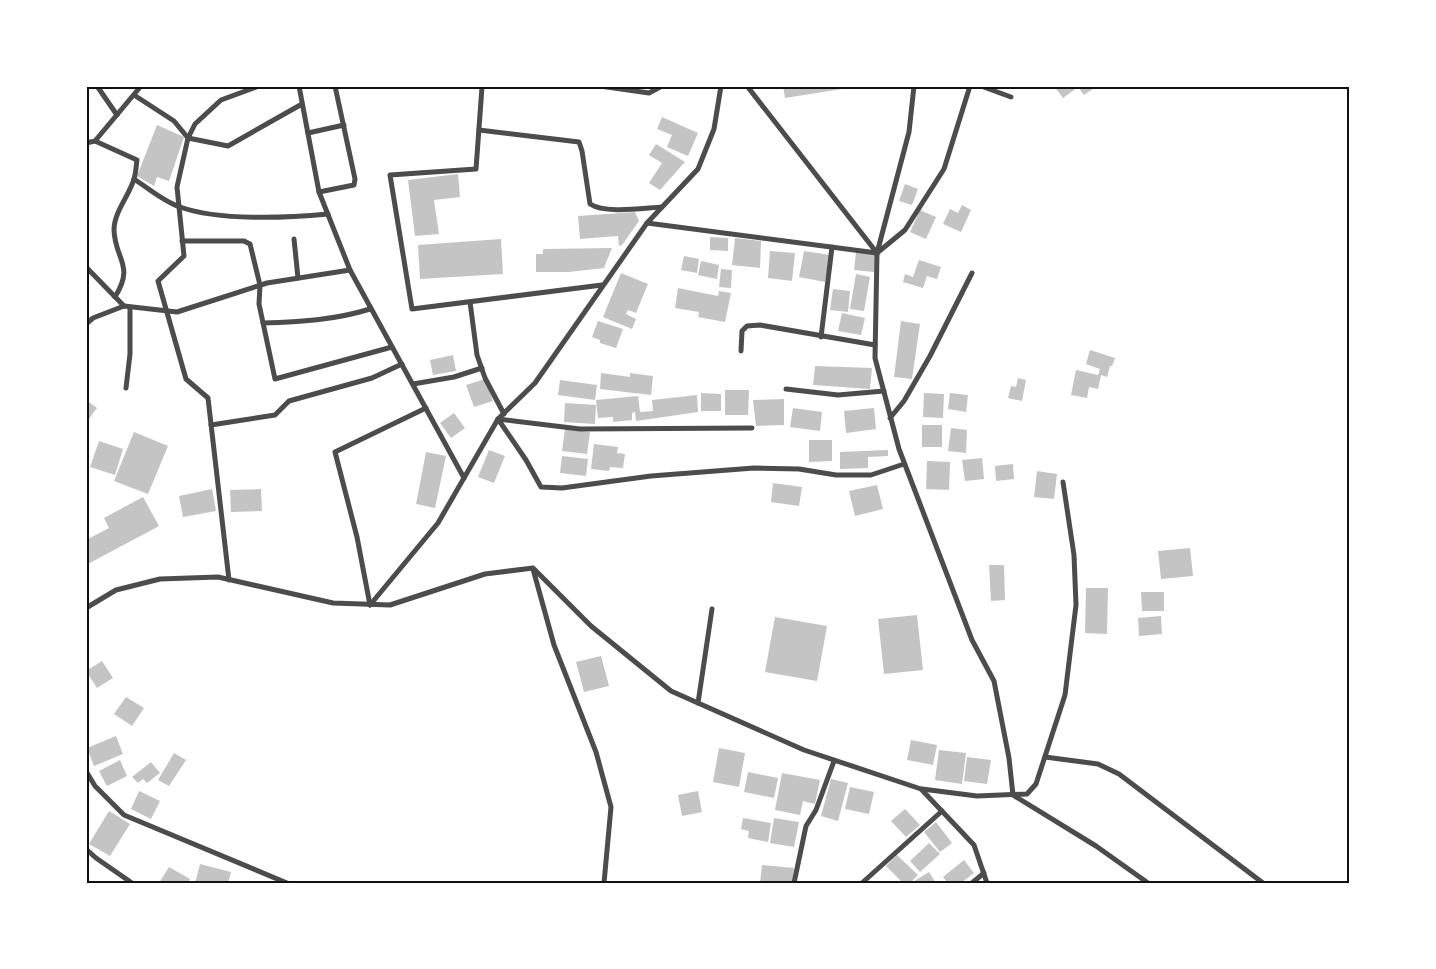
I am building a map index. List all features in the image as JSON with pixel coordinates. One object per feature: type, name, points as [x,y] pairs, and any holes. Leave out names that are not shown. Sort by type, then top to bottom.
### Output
[{"type":"street","points":[[97,86],[117,114]]},
{"type":"street","points":[[95,141],[141,86]]},
{"type":"street","points":[[229,580],[208,398],[186,379],[158,281],[184,256],[177,187],[188,138],[195,124],[221,100],[259,86]]},
{"type":"street","points":[[299,86],[319,192],[350,270],[464,478]]},
{"type":"street","points":[[319,192],[354,186],[355,179],[335,86]]},
{"type":"street","points":[[477,86],[482,86],[476,169],[390,175],[412,309],[602,285]]},
{"type":"street","points":[[600,86],[649,93],[662,86]]},
{"type":"street","points":[[370,604],[438,523],[498,419],[535,383],[647,223],[698,169],[714,129],[721,86]]},
{"type":"street","points":[[747,86],[877,254]]},
{"type":"street","points":[[914,86],[909,132],[877,254],[875,358],[904,464],[972,640],[994,681],[1009,758],[1012,795]]},
{"type":"street","points":[[647,223],[877,254],[905,230],[944,169],[970,86]]},
{"type":"street","points":[[981,86],[1011,97]]},
{"type":"street","points":[[134,95],[174,121],[188,138],[228,146],[302,104]]},
{"type":"street","points":[[308,133],[344,125]]},
{"type":"street","points":[[479,130],[578,142],[582,151],[590,204],[596,208],[606,209],[662,207]]},
{"type":"street","points":[[86,143],[95,141],[137,160],[134,180],[118,215],[114,230],[124,267],[123,284],[115,297]]},
{"type":"street","points":[[134,180],[179,207],[208,212],[267,217],[328,214]]},
{"type":"street","points":[[294,238],[298,278]]},
{"type":"street","points":[[182,241],[219,240],[250,244],[260,285],[258,304],[274,379],[392,347]]},
{"type":"street","points":[[821,337],[832,247]]},
{"type":"street","points":[[86,267],[115,297],[127,306],[130,354],[126,388]]},
{"type":"street","points":[[86,324],[93,318],[127,306],[177,312],[260,285],[350,270]]},
{"type":"street","points":[[890,418],[904,401],[930,356],[972,273]]},
{"type":"street","points":[[470,302],[477,355],[504,414]]},
{"type":"street","points":[[263,323],[325,320],[348,316],[370,309]]},
{"type":"street","points":[[741,351],[742,331],[747,326],[760,324],[821,337],[875,345]]},
{"type":"street","points":[[211,425],[275,415],[289,400],[372,378],[402,364]]},
{"type":"street","points":[[413,384],[454,377],[482,368]]},
{"type":"street","points":[[786,389],[838,395],[884,391]]},
{"type":"street","points":[[370,604],[357,537],[335,452],[426,408]]},
{"type":"street","points":[[498,419],[541,486],[562,488],[651,476],[754,468],[799,469],[836,475],[871,474],[904,464]]},
{"type":"street","points":[[498,419],[580,429],[752,428]]},
{"type":"street","points":[[533,568],[591,626],[671,691],[804,750],[921,789],[977,796],[1027,794],[1036,784],[1065,695],[1076,605],[1074,555],[1062,482]]},
{"type":"street","points":[[86,608],[116,590],[160,579],[218,577],[333,603],[390,605],[485,574],[533,568]]},
{"type":"street","points":[[533,568],[554,645],[596,752],[611,807],[604,883]]},
{"type":"street","points":[[698,703],[712,609]]},
{"type":"street","points":[[1045,757],[1098,764],[1119,774],[1264,883]]},
{"type":"street","points":[[794,883],[806,826],[816,810],[834,760]]},
{"type":"street","points":[[86,771],[95,786],[124,816],[287,883]]},
{"type":"street","points":[[921,789],[974,845],[987,883]]},
{"type":"street","points":[[1012,795],[1096,846],[1148,883]]},
{"type":"street","points":[[862,883],[942,811]]},
{"type":"street","points":[[86,849],[132,883]]},
{"type":"street","points":[[972,883],[984,873]]},
{"type":"building","points":[[783,86],[854,86],[854,87],[785,98]]},
{"type":"building","points":[[1054,86],[1097,86],[1084,95],[1078,87],[1063,98]]},
{"type":"building","points":[[662,117],[698,133],[688,156],[667,147],[672,135],[657,129]]},
{"type":"building","points":[[157,125],[184,137],[169,181],[157,177],[154,186],[137,176]]},
{"type":"building","points":[[656,144],[685,162],[660,190],[649,183],[662,163],[649,155]]},
{"type":"building","points":[[458,174],[460,197],[434,200],[439,234],[415,236],[408,180]]},
{"type":"building","points":[[905,184],[918,189],[912,205],[899,201]]},
{"type":"building","points":[[962,205],[971,210],[961,232],[943,224],[950,209],[958,213]]},
{"type":"building","points":[[920,210],[936,217],[926,239],[910,232]]},
{"type":"building","points":[[635,212],[639,221],[622,245],[619,246],[618,236],[580,239],[578,216]]},
{"type":"building","points":[[710,237],[728,238],[728,251],[710,250]]},
{"type":"building","points":[[735,238],[761,241],[760,268],[732,265]]},
{"type":"building","points":[[501,239],[503,274],[420,279],[418,245]]},
{"type":"building","points":[[612,248],[604,268],[569,272],[536,272],[536,254],[543,254],[543,249]]},
{"type":"building","points":[[770,251],[795,253],[792,281],[768,278]]},
{"type":"building","points":[[804,251],[830,255],[825,282],[799,277]]},
{"type":"building","points":[[856,252],[876,254],[874,272],[854,270]]},
{"type":"building","points":[[684,256],[699,259],[697,273],[681,270]]},
{"type":"building","points":[[919,260],[941,267],[937,279],[927,276],[923,288],[903,282],[905,274],[913,277]]},
{"type":"building","points":[[701,261],[719,265],[717,279],[698,275]]},
{"type":"building","points":[[721,269],[732,270],[731,288],[719,287]]},
{"type":"building","points":[[621,273],[648,284],[636,313],[628,310],[626,314],[636,319],[632,329],[603,317]]},
{"type":"building","points":[[856,274],[870,277],[864,311],[850,309]]},
{"type":"building","points":[[678,288],[718,296],[719,291],[731,293],[725,322],[698,317],[699,312],[675,308]]},
{"type":"building","points":[[833,289],[850,291],[848,312],[830,310]]},
{"type":"building","points":[[842,313],[865,318],[861,335],[838,331]]},
{"type":"building","points":[[598,321],[623,329],[616,348],[600,343],[600,340],[592,337]]},
{"type":"building","points":[[901,321],[920,324],[912,379],[894,377]]},
{"type":"building","points":[[1090,350],[1115,358],[1112,366],[1110,366],[1107,377],[1101,375],[1098,389],[1089,387],[1087,398],[1071,395],[1076,370],[1098,375],[1100,369],[1086,364]]},
{"type":"building","points":[[453,355],[456,371],[433,375],[430,360]]},
{"type":"building","points":[[815,366],[872,368],[870,389],[813,385]]},
{"type":"building","points":[[601,373],[630,377],[630,373],[653,376],[651,395],[600,389]]},
{"type":"building","points":[[1018,378],[1026,380],[1022,401],[1008,398],[1011,386],[1016,387]]},
{"type":"building","points":[[485,379],[493,401],[474,407],[466,385]]},
{"type":"building","points":[[560,380],[597,385],[595,400],[558,395]]},
{"type":"building","points":[[725,390],[749,390],[748,415],[725,415]]},
{"type":"building","points":[[701,393],[721,394],[721,411],[701,411]]},
{"type":"building","points":[[924,393],[944,394],[943,418],[923,417]]},
{"type":"building","points":[[950,393],[968,395],[966,412],[948,409]]},
{"type":"building","points":[[697,395],[698,412],[636,421],[635,412],[632,413],[632,420],[613,422],[613,417],[598,418],[596,400],[638,396],[640,412],[653,411],[652,400]]},
{"type":"building","points":[[784,399],[784,425],[756,426],[753,400]]},
{"type":"building","points":[[86,400],[97,408],[86,423]]},
{"type":"building","points":[[565,403],[596,405],[595,424],[564,422]]},
{"type":"building","points":[[793,408],[822,412],[820,431],[790,427]]},
{"type":"building","points":[[874,408],[876,429],[846,433],[844,411]]},
{"type":"building","points":[[454,413],[465,428],[451,438],[440,423]]},
{"type":"building","points":[[922,425],[942,425],[942,447],[922,447]]},
{"type":"building","points":[[951,428],[967,430],[966,453],[948,451]]},
{"type":"building","points":[[565,429],[590,432],[587,454],[562,451]]},
{"type":"building","points":[[134,432],[168,446],[148,494],[114,481]]},
{"type":"building","points":[[809,440],[832,440],[832,461],[809,462]]},
{"type":"building","points":[[99,441],[123,449],[115,475],[90,467]]},
{"type":"building","points":[[594,444],[618,447],[617,453],[625,454],[623,468],[610,467],[609,471],[591,469]]},
{"type":"building","points":[[489,450],[505,456],[494,483],[478,477]]},
{"type":"building","points":[[888,450],[888,456],[868,457],[868,468],[840,469],[840,452]]},
{"type":"building","points":[[426,452],[446,456],[435,508],[416,504]]},
{"type":"building","points":[[562,456],[588,459],[586,476],[560,473]]},
{"type":"building","points":[[982,458],[984,479],[965,481],[962,460]]},
{"type":"building","points":[[927,461],[950,462],[949,490],[926,489]]},
{"type":"building","points":[[1013,464],[1014,479],[996,481],[995,466]]},
{"type":"building","points":[[1037,471],[1057,474],[1054,499],[1034,497]]},
{"type":"building","points":[[773,483],[802,487],[799,506],[771,502]]},
{"type":"building","points":[[877,485],[883,509],[855,516],[849,491]]},
{"type":"building","points":[[212,489],[216,511],[183,517],[179,496]]},
{"type":"building","points":[[261,489],[262,511],[231,512],[230,490]]},
{"type":"building","points":[[143,497],[159,526],[86,565],[86,540],[109,528],[104,518]]},
{"type":"building","points":[[1190,548],[1193,576],[1161,579],[1158,551]]},
{"type":"building","points":[[989,565],[1004,565],[1005,600],[991,601]]},
{"type":"building","points":[[1086,588],[1108,588],[1107,634],[1085,633]]},
{"type":"building","points":[[1141,592],[1164,592],[1164,611],[1142,611]]},
{"type":"building","points":[[917,615],[923,670],[884,674],[878,619]]},
{"type":"building","points":[[1161,616],[1162,634],[1139,636],[1138,618]]},
{"type":"building","points":[[775,617],[827,626],[817,681],[765,672]]},
{"type":"building","points":[[601,656],[609,686],[584,692],[576,662]]},
{"type":"building","points":[[102,661],[113,678],[97,688],[86,671]]},
{"type":"building","points":[[126,697],[144,708],[132,726],[114,714]]},
{"type":"building","points":[[116,736],[123,754],[94,766],[87,748]]},
{"type":"building","points":[[911,740],[937,745],[933,765],[907,760]]},
{"type":"building","points":[[719,748],[745,753],[739,787],[713,782]]},
{"type":"building","points":[[939,750],[966,753],[962,784],[935,780]]},
{"type":"building","points":[[174,753],[186,760],[169,786],[158,780]]},
{"type":"building","points":[[967,757],[991,760],[987,784],[964,781]]},
{"type":"building","points":[[120,760],[127,776],[107,786],[99,771]]},
{"type":"building","points":[[151,762],[160,773],[147,783],[143,779],[138,783],[132,777]]},
{"type":"building","points":[[748,772],[778,778],[774,798],[744,792]]},
{"type":"building","points":[[782,773],[820,780],[815,804],[803,801],[800,815],[775,810]]},
{"type":"building","points":[[831,779],[848,783],[838,821],[821,816]]},
{"type":"building","points":[[850,787],[874,792],[869,814],[845,809]]},
{"type":"building","points":[[139,791],[160,801],[151,819],[131,809]]},
{"type":"building","points":[[698,791],[702,812],[682,816],[678,795]]},
{"type":"building","points":[[905,809],[920,825],[906,837],[891,821]]},
{"type":"building","points":[[109,811],[130,824],[110,856],[89,844]]},
{"type":"building","points":[[743,818],[771,823],[768,842],[748,838],[749,831],[741,829]]},
{"type":"building","points":[[774,818],[799,822],[794,847],[770,843]]},
{"type":"building","points":[[936,822],[952,843],[940,852],[924,832]]},
{"type":"building","points":[[929,843],[940,854],[920,872],[910,861]]},
{"type":"building","points":[[897,855],[918,875],[910,883],[903,883],[886,866]]},
{"type":"building","points":[[964,860],[974,873],[961,883],[948,883],[943,877]]},
{"type":"building","points":[[200,864],[231,872],[228,883],[195,883]]},
{"type":"building","points":[[762,865],[794,868],[792,883],[760,883]]},
{"type":"building","points":[[169,867],[190,879],[188,883],[159,883]]},
{"type":"building","points":[[929,872],[936,883],[911,883]]}]
